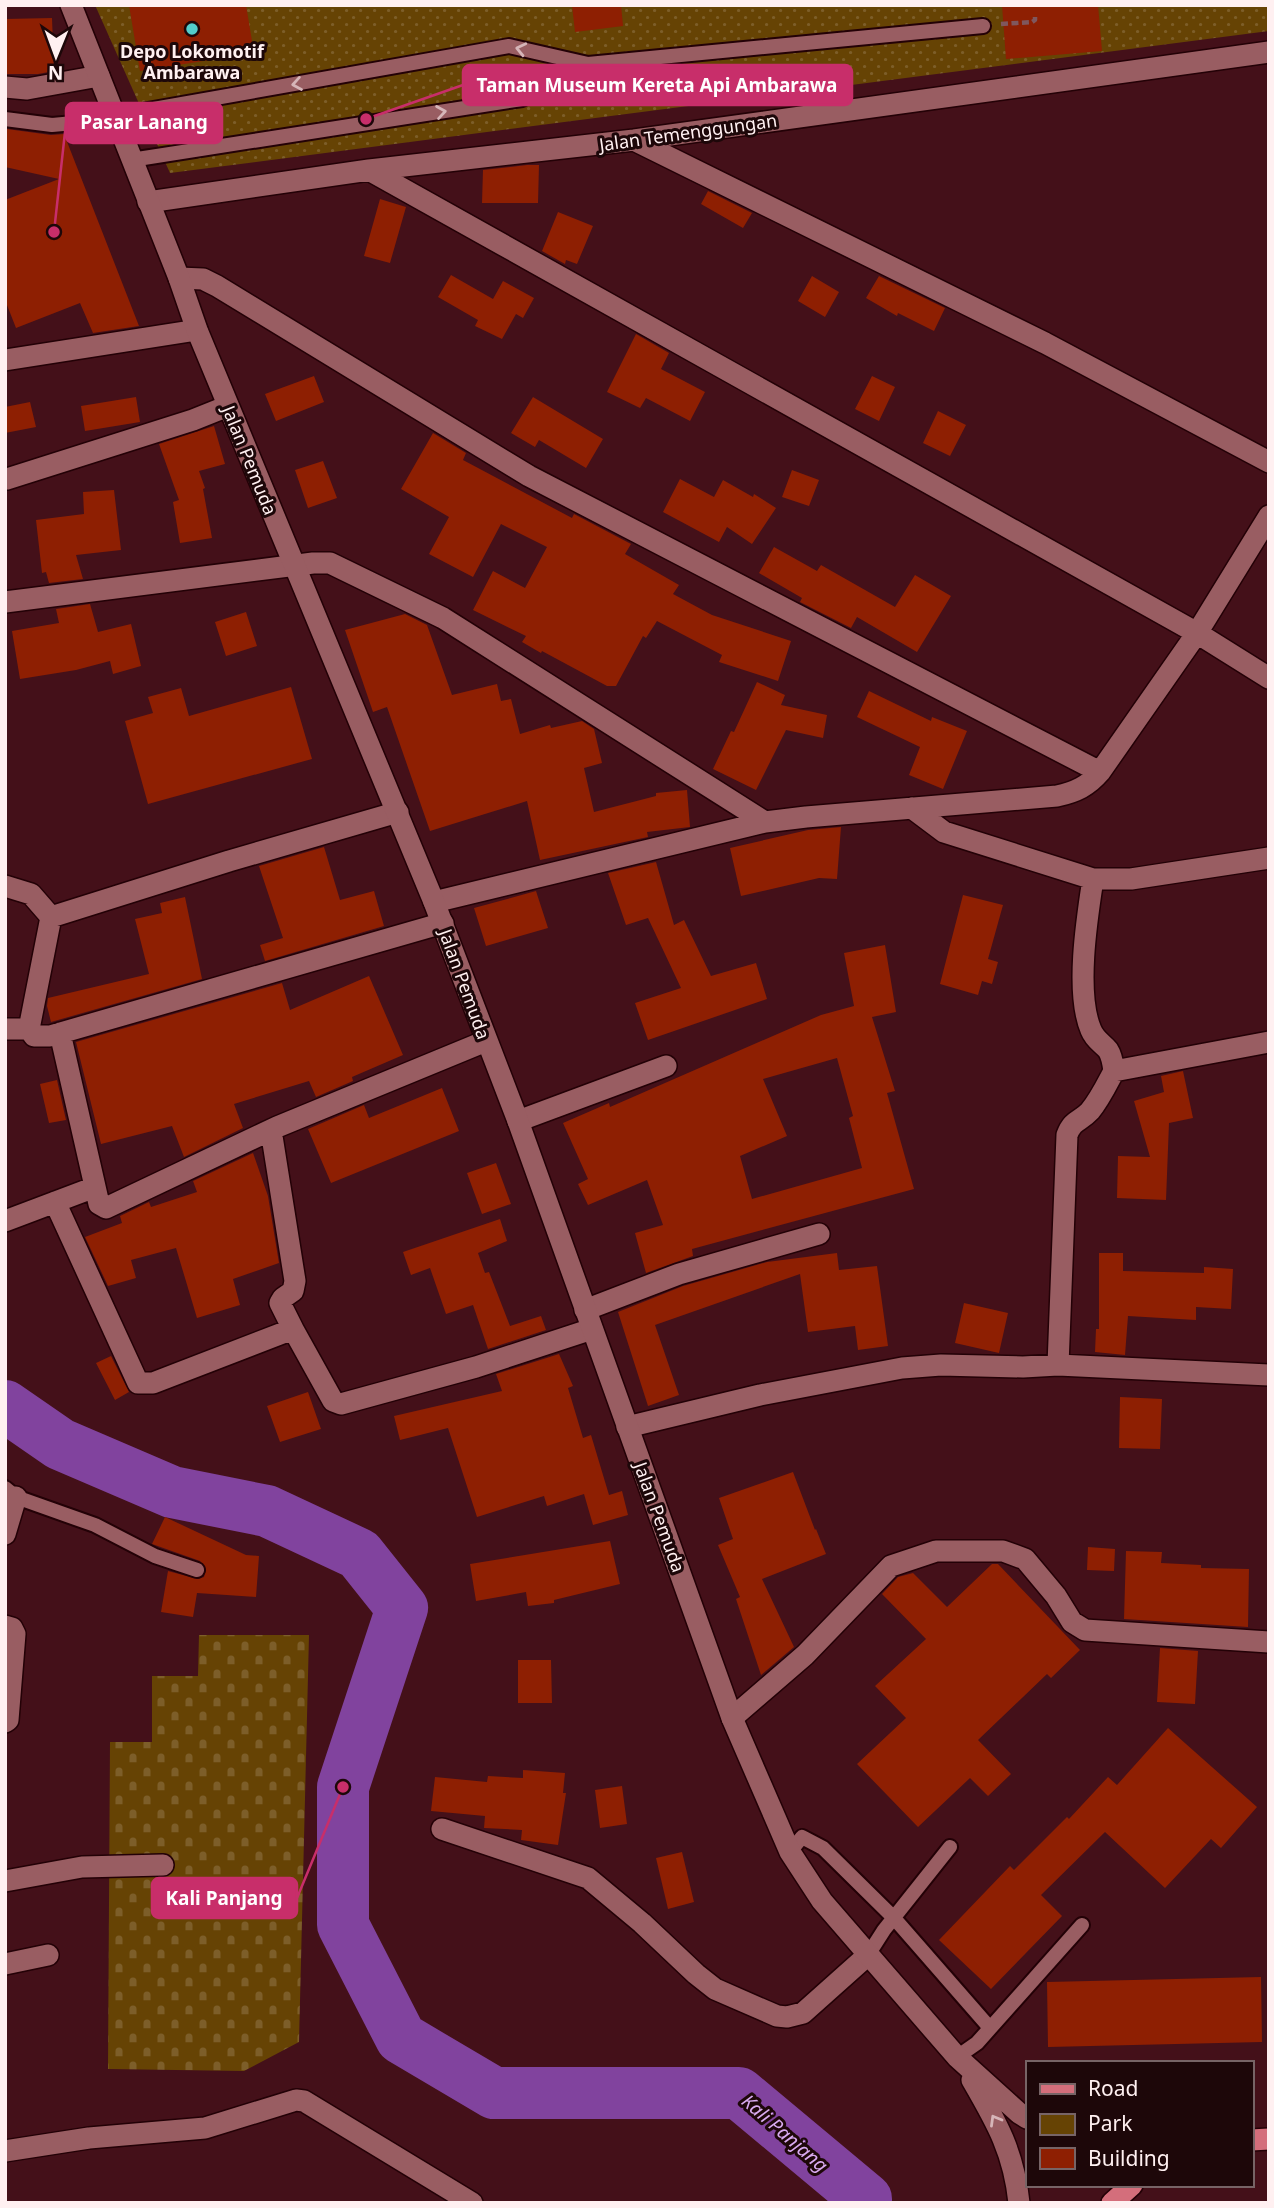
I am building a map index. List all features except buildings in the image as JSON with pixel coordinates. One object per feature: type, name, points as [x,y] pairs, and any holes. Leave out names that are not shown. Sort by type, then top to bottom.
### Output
[{"type":"main road","points":[[1112,2203],[1130,2187]]},
{"type":"street","name":"Jalan Pemuda","points":[[71,5],[197,330],[443,923],[518,1121],[732,1718],[790,1852],[822,1901],[960,2060]]},
{"type":"street","name":"Jalan Temenggungan","points":[[148,202],[369,170],[634,140],[1269,52]]},
{"type":"street","points":[[5,87],[27,89],[99,76]]},
{"type":"street","points":[[634,140],[1045,343],[1269,462]]},
{"type":"street","points":[[369,170],[1197,633],[1269,678]]},
{"type":"street","points":[[179,278],[203,279],[217,286],[528,476],[1100,772]]},
{"type":"street","points":[[5,360],[197,330]]},
{"type":"street","points":[[7,478],[192,420],[228,406]]},
{"type":"street","points":[[434,902],[765,822],[1057,796],[1077,791],[1091,783],[1100,772],[1197,633],[1269,516]]},
{"type":"street","points":[[5,602],[293,565],[331,563],[443,618],[765,822]]},
{"type":"street","points":[[912,808],[944,832],[1093,879],[1131,879],[1269,858]]},
{"type":"street","points":[[51,917],[398,812]]},
{"type":"street","points":[[1058,1365],[1067,1135],[1071,1124],[1087,1115],[1096,1103],[1114,1071],[1110,1053],[1097,1042],[1090,1028],[1084,991],[1085,935],[1093,879]]},
{"type":"street","points":[[5,886],[31,894],[51,917]]},
{"type":"street","points":[[29,1030],[51,917]]},
{"type":"street","points":[[5,1029],[29,1030],[34,1036],[60,1033],[443,923]]},
{"type":"street","points":[[60,1033],[99,1204],[106,1208],[271,1130],[486,1041]]},
{"type":"street","points":[[1114,1071],[1269,1042]]},
{"type":"street","points":[[518,1121],[666,1066]]},
{"type":"street","points":[[271,1130],[295,1281],[293,1291],[280,1303],[333,1401],[341,1404],[476,1367],[589,1320],[678,1274],[819,1234]]},
{"type":"street","points":[[5,1221],[95,1187]]},
{"type":"street","points":[[55,1202],[138,1383],[153,1383],[293,1329]]},
{"type":"street","points":[[627,1427],[760,1395],[902,1368],[941,1365],[1058,1365],[1269,1375]]},
{"type":"street","points":[[5,1534],[10,1493]]},
{"type":"street","points":[[732,1718],[805,1654],[891,1566],[936,1551],[1003,1551],[1025,1559],[1056,1595],[1072,1622],[1085,1630],[1269,1643]]},
{"type":"street","points":[[5,1626],[12,1628],[15,1634],[8,1720],[5,1722]]},
{"type":"street","points":[[442,1829],[588,1878],[715,1989],[777,2016],[787,2017],[803,2013],[868,1955]]},
{"type":"street","points":[[5,1881],[82,1867],[163,1865]]},
{"type":"street","points":[[5,1964],[48,1955]]},
{"type":"street","points":[[960,2060],[1026,2117]]},
{"type":"street","points":[[960,2060],[1002,2132],[1017,2180],[1019,2203]]},
{"type":"street","points":[[5,2151],[89,2138],[205,2128],[296,2100],[304,2101],[472,2203]]},
{"type":"lane","points":[[5,120],[51,125],[115,116],[509,46],[588,64],[983,26]]},
{"type":"lane","points":[[131,160],[522,99],[588,64]]},
{"type":"lane","points":[[10,1493],[95,1525],[155,1556],[197,1570]]},
{"type":"lane","points":[[790,1852],[802,1837],[823,1848],[894,1918],[990,2028]]},
{"type":"lane","points":[[868,1955],[950,1847]]},
{"type":"lane","points":[[960,2060],[1082,1925]]},
{"type":"path","points":[[983,26],[1032,22],[1035,17]]},
{"type":"green space","points":[[95,5],[1269,5],[1269,31],[170,173]]},
{"type":"green space","points":[[199,1635],[309,1635],[299,2042],[244,2071],[108,2069],[110,1742],[152,1742],[152,1676],[198,1676]]},
{"type":"waterway","name":"Kali Panjang","points":[[5,1406],[60,1444],[172,1492],[267,1511],[359,1554],[402,1608],[343,1787],[343,1925],[401,2038],[494,2093],[739,2093],[866,2199],[866,2203]]},
{"type":"place","name":"Depo Lokomotif Ambarawa","points":[[192,29]]},
{"type":"place","name":"Taman Museum Kereta Api Ambarawa","points":[[366,119]]},
{"type":"place","name":"Pasar Lanang","points":[[54,232]]},
{"type":"place","name":"Kali Panjang","points":[[343,1787]]}]
